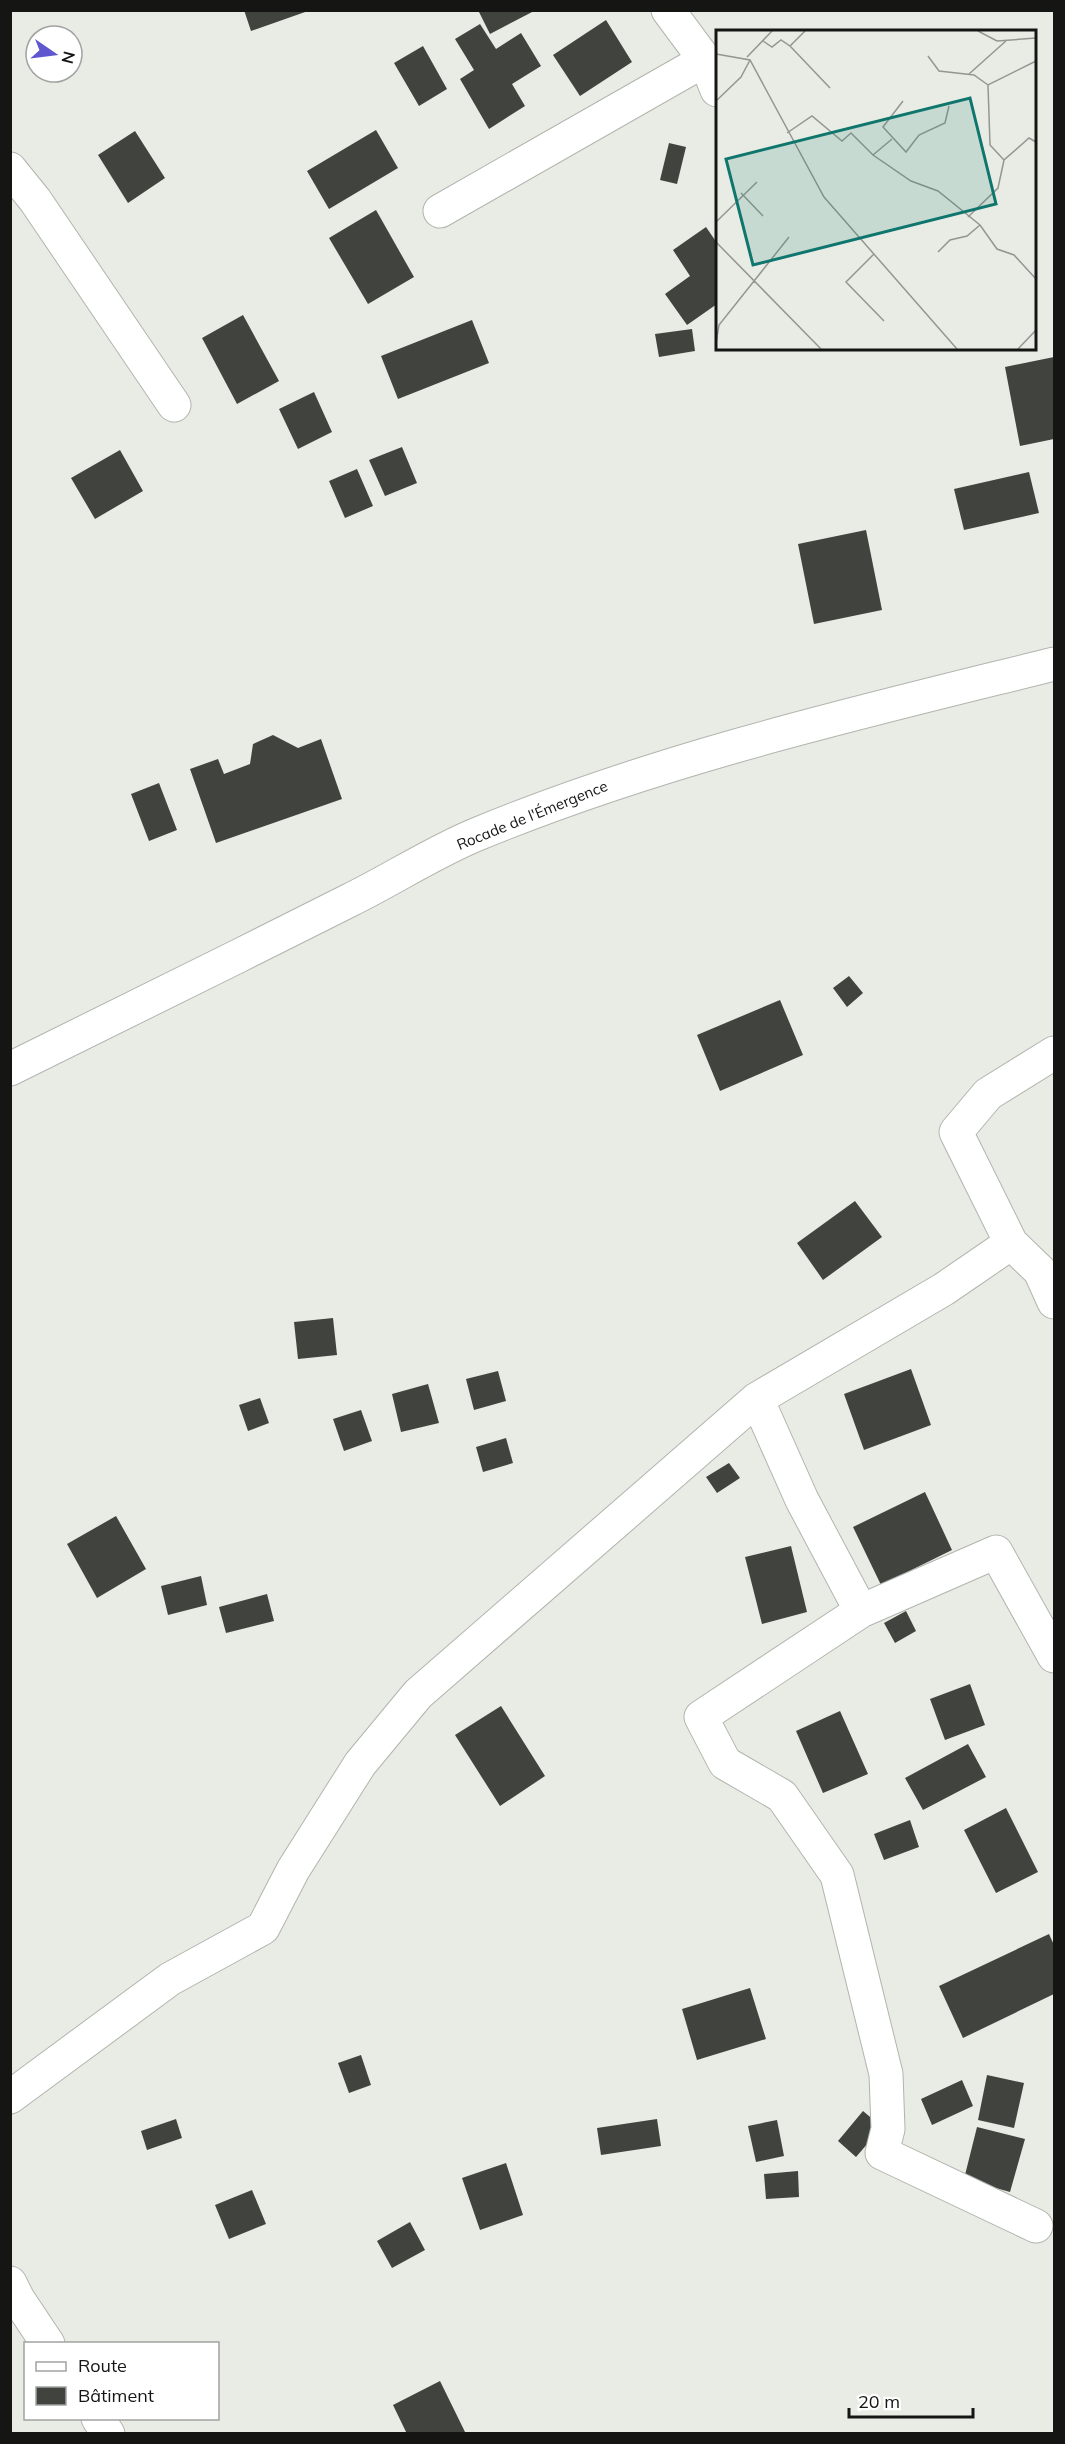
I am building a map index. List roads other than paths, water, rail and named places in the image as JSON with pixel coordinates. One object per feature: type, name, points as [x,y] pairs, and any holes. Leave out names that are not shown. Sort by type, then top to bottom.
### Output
[{"type":"street","points":[[668,10],[705,60],[716,88]]},
{"type":"street","points":[[440,211],[705,60]]},
{"type":"street","points":[[10,169],[35,200],[174,405]]},
{"type":"street","name":"Rocade de l'Émergence","points":[[10,1069],[373,889],[477,834],[586,792],[730,748],[1054,664]]},
{"type":"street","points":[[1054,1053],[988,1094],[956,1132],[1011,1243],[1040,1271],[1054,1302]]},
{"type":"street","points":[[10,2097],[170,1979],[263,1929],[293,1870],[360,1764],[418,1694],[757,1399],[944,1289],[1011,1243]]},
{"type":"street","points":[[757,1399],[802,1500],[861,1611]]},
{"type":"street","points":[[1036,2226],[882,2153],[888,2129],[886,2074],[837,1875],[782,1796],[725,1763],[701,1717],[861,1611],[996,1552],[1054,1656]]},
{"type":"street","points":[[10,2283],[47,2342]]},
{"type":"street","points":[[99,2420],[108,2433]]}]
